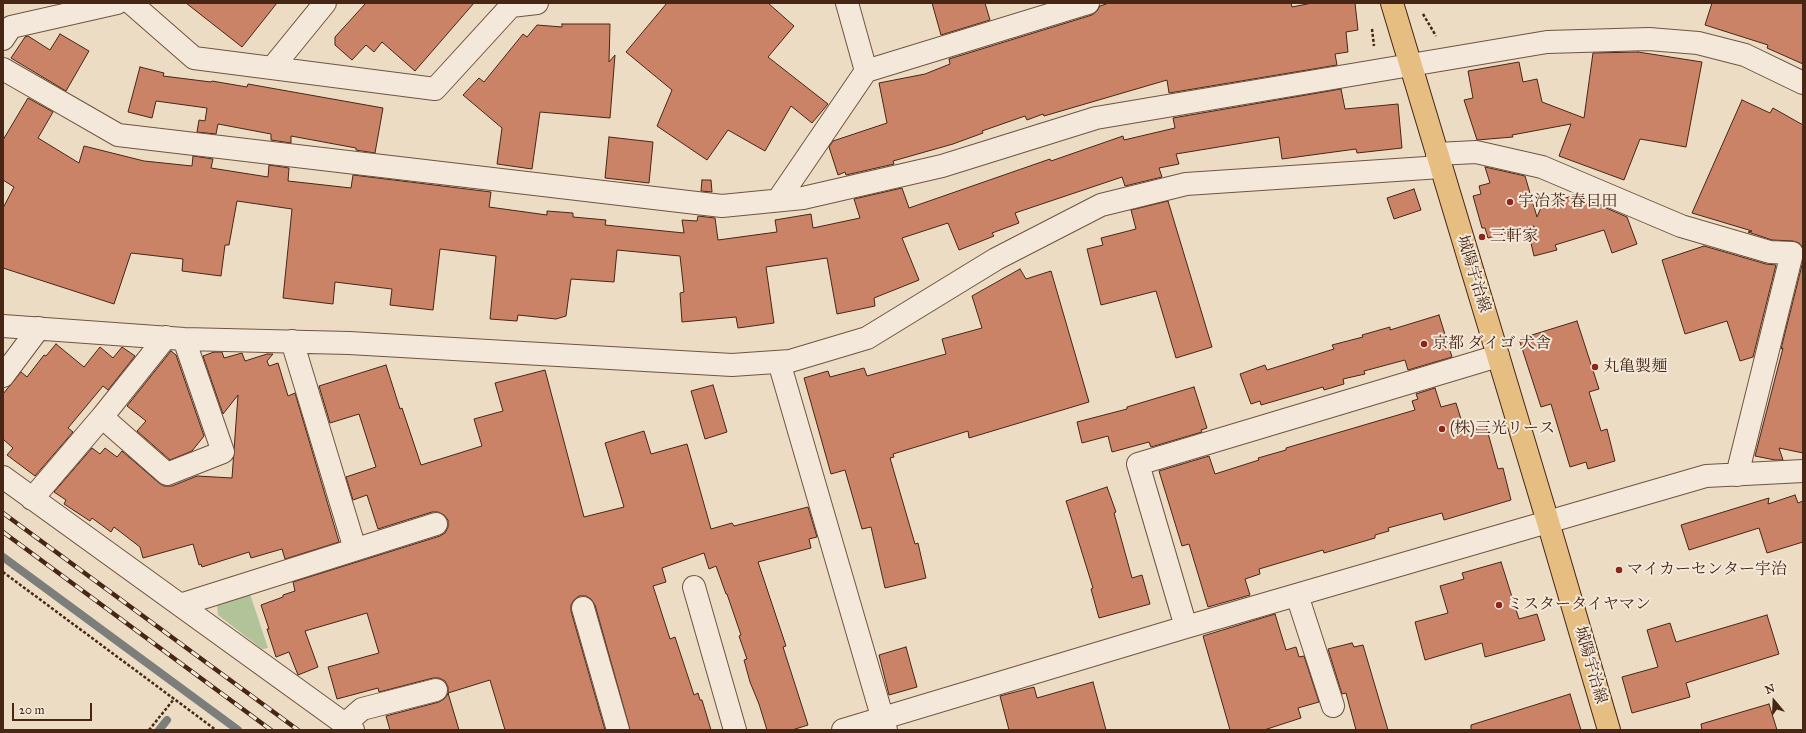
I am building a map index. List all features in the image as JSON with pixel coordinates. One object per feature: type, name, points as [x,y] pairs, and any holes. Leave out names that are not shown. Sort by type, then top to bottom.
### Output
[{"type":"main road","name":"城陽宇治線","points":[[1392,3],[1609,730]]},
{"type":"street","points":[[3,39],[11,27],[117,3]]},
{"type":"street","points":[[131,3],[194,58],[435,89],[511,6],[537,3]]},
{"type":"street","points":[[272,68],[325,3]]},
{"type":"street","points":[[847,3],[866,71]]},
{"type":"street","points":[[778,200],[866,71],[1088,3]]},
{"type":"street","points":[[3,69],[118,134],[722,206],[803,198],[942,166],[1096,118],[1547,42],[1649,39],[1698,43],[1745,55],[1803,83]]},
{"type":"street","points":[[3,326],[175,338],[357,343],[732,365],[790,361],[867,338],[996,258],[1101,205],[1186,184],[1439,161],[1476,152],[1542,167],[1681,226],[1770,252],[1792,253],[1737,475]]},
{"type":"street","points":[[3,376],[39,328]]},
{"type":"street","points":[[102,417],[167,474],[222,452],[175,338]]},
{"type":"street","points":[[32,499],[102,417],[175,338]]},
{"type":"street","points":[[292,342],[355,549]]},
{"type":"street","points":[[1186,627],[1138,464],[1498,356]]},
{"type":"street","points":[[779,362],[884,724]]},
{"type":"street","points":[[843,730],[884,724],[1186,627],[1706,476],[1803,471]]},
{"type":"street","points":[[3,477],[349,727],[362,709],[436,690]]},
{"type":"street","points":[[180,605],[436,524]]},
{"type":"street","points":[[694,587],[735,730]]},
{"type":"street","points":[[1297,595],[1333,706]]},
{"type":"street","points":[[583,608],[618,730]]},
{"type":"path","points":[[1419,9],[1435,33]]},
{"type":"path","points":[[3,572],[216,730]]},
{"type":"path","points":[[149,730],[174,699]]},
{"type":"green space","points":[[249,591],[268,648],[262,649],[218,615],[217,603]]},
{"type":"building","points":[[186,3],[277,3],[242,47]]},
{"type":"building","points":[[366,3],[474,3],[415,71],[382,42],[374,52],[366,45],[352,60],[335,45],[335,37]]},
{"type":"building","points":[[667,3],[768,3],[794,26],[768,57],[828,104],[812,123],[791,106],[765,151],[728,130],[707,160],[657,126],[672,90],[626,52]]},
{"type":"building","points":[[932,3],[985,3],[990,20],[941,35]]},
{"type":"building","points":[[1109,3],[1291,3],[1292,7],[1312,3],[1355,3],[1358,30],[1346,32],[1348,52],[1335,54],[1337,65],[1169,93],[1167,80],[1044,116],[1043,114],[1027,120],[1025,116],[982,131],[983,133],[953,144],[893,161],[894,164],[846,175],[845,172],[838,175],[829,147],[833,141],[887,123],[879,83],[925,74],[950,64],[949,59],[1092,15],[1100,6]]},
{"type":"building","points":[[1712,3],[1803,3],[1803,64],[1767,48],[1768,45],[1705,25]]},
{"type":"building","points":[[562,24],[610,24],[609,62],[615,55],[610,118],[540,112],[532,169],[497,164],[502,128],[463,95],[479,78],[484,82],[523,34],[527,37],[537,25],[562,27]]},
{"type":"building","points":[[60,34],[89,51],[66,91],[11,58],[25,37],[28,36],[50,50]]},
{"type":"building","points":[[1638,52],[1702,62],[1686,147],[1640,139],[1624,180],[1559,156],[1571,124],[1512,135],[1513,137],[1477,140],[1464,100],[1473,98],[1468,71],[1519,62],[1523,82],[1537,79],[1542,102],[1584,118],[1593,53]]},
{"type":"building","points":[[140,67],[164,73],[163,76],[212,81],[247,87],[248,84],[383,108],[375,153],[291,136],[291,143],[271,140],[271,134],[218,124],[216,134],[197,132],[199,120],[205,121],[207,108],[156,101],[152,118],[128,112]]},
{"type":"building","points":[[1341,89],[1345,109],[1398,104],[1402,148],[1357,153],[1356,149],[1282,159],[1279,137],[1176,154],[1179,164],[1159,168],[1162,177],[1125,186],[1122,177],[1015,213],[1019,223],[992,233],[994,236],[959,250],[948,223],[902,238],[919,280],[874,298],[875,306],[837,314],[827,258],[766,267],[774,323],[738,328],[736,317],[682,322],[680,293],[684,292],[680,256],[617,250],[614,282],[571,279],[566,316],[556,319],[518,315],[517,321],[490,319],[496,256],[440,249],[433,310],[390,305],[392,289],[335,282],[333,304],[283,298],[292,209],[237,201],[229,245],[225,245],[221,276],[182,271],[183,259],[131,253],[114,304],[3,268],[3,208],[14,187],[3,180],[3,140],[28,98],[53,112],[38,138],[79,163],[84,146],[144,161],[192,166],[193,156],[213,159],[211,168],[268,177],[269,165],[289,168],[288,181],[351,188],[353,175],[491,192],[489,207],[547,215],[547,211],[573,213],[573,217],[606,220],[605,225],[684,233],[682,220],[697,221],[698,216],[715,218],[718,240],[777,232],[775,220],[811,214],[813,228],[860,218],[854,199],[902,188],[909,208],[1050,159],[1051,161],[1123,136],[1124,140],[1175,128],[1173,118]]},
{"type":"building","points":[[1742,100],[1770,113],[1773,108],[1803,125],[1803,248],[1799,243],[1793,241],[1772,240],[1748,232],[1752,231],[1692,213]]},
{"type":"building","points":[[609,137],[653,142],[649,183],[605,178]]},
{"type":"building","points":[[1485,167],[1525,176],[1537,217],[1542,205],[1576,195],[1627,217],[1637,244],[1612,253],[1604,230],[1555,245],[1557,250],[1534,256],[1530,239],[1534,226],[1488,238],[1485,228],[1482,228],[1473,196],[1481,194],[1479,186],[1490,183]]},
{"type":"building","points":[[702,180],[711,180],[712,192],[701,191]]},
{"type":"building","points":[[1414,189],[1421,210],[1394,219],[1387,198]]},
{"type":"building","points":[[1168,201],[1212,347],[1176,358],[1156,291],[1101,305],[1087,249],[1103,245],[1101,238],[1136,229],[1131,210]]},
{"type":"building","points":[[1704,246],[1766,264],[1776,265],[1753,357],[1740,361],[1727,321],[1685,334],[1662,260]]},
{"type":"building","points":[[1803,261],[1803,453],[1779,448],[1783,460],[1775,460],[1755,456],[1783,348],[1781,349]]},
{"type":"building","points":[[1020,269],[1026,279],[1051,271],[1089,402],[969,438],[968,431],[893,454],[894,457],[890,458],[915,544],[918,543],[926,578],[885,588],[871,527],[862,529],[845,470],[831,474],[804,378],[828,371],[830,377],[864,368],[867,376],[946,354],[942,339],[982,328],[972,296]]},
{"type":"building","points":[[1439,315],[1452,357],[1408,370],[1405,360],[1364,371],[1365,374],[1343,379],[1344,384],[1324,390],[1323,387],[1261,405],[1260,401],[1251,404],[1240,374],[1265,365],[1267,370],[1334,349],[1332,345],[1363,337],[1362,335],[1390,327],[1390,330]]},
{"type":"building","points":[[1577,321],[1599,389],[1589,392],[1601,431],[1607,429],[1615,461],[1588,469],[1586,462],[1570,467],[1551,404],[1541,407],[1519,339]]},
{"type":"building","points":[[56,344],[84,367],[100,347],[113,358],[122,347],[135,356],[108,390],[103,386],[68,428],[73,432],[35,476],[7,455],[13,448],[3,439],[3,394],[21,372],[27,377],[44,355],[46,356]]},
{"type":"building","points":[[171,351],[176,355],[204,436],[192,451],[170,460],[137,431],[146,421],[127,406]]},
{"type":"building","points":[[214,352],[222,352],[224,358],[242,353],[245,361],[267,354],[273,354],[267,361],[269,366],[278,363],[288,396],[295,393],[339,542],[285,559],[282,549],[251,558],[249,552],[202,567],[201,564],[199,565],[193,544],[143,558],[140,547],[114,527],[111,532],[92,518],[90,521],[64,504],[66,500],[54,492],[92,448],[100,454],[105,448],[117,457],[122,451],[164,486],[172,486],[197,476],[232,478],[238,395],[223,414],[203,356]]},
{"type":"building","points":[[386,365],[400,409],[402,408],[421,465],[482,446],[474,419],[503,411],[495,383],[545,370],[584,517],[624,507],[605,443],[644,431],[651,454],[687,444],[711,529],[732,523],[734,526],[808,507],[817,537],[809,539],[811,548],[758,562],[786,646],[783,647],[808,725],[792,730],[767,730],[750,682],[744,660],[747,659],[739,636],[741,635],[727,594],[716,566],[709,569],[704,553],[662,568],[666,582],[653,586],[670,639],[675,637],[694,695],[698,693],[700,700],[702,700],[711,730],[630,730],[595,605],[591,599],[586,596],[579,596],[574,600],[571,605],[571,611],[605,730],[505,730],[490,680],[448,693],[448,687],[445,681],[439,678],[433,678],[379,692],[378,688],[337,699],[328,667],[379,653],[367,613],[305,631],[318,667],[298,675],[289,652],[276,657],[261,605],[295,591],[293,582],[440,536],[445,533],[448,527],[448,520],[444,515],[438,512],[432,512],[378,529],[367,495],[353,500],[346,477],[376,467],[359,414],[330,423],[319,386]]},
{"type":"building","points":[[713,385],[727,432],[705,439],[691,391]]},
{"type":"building","points":[[1194,387],[1207,428],[1201,430],[1202,432],[1151,447],[1149,442],[1112,452],[1108,436],[1082,443],[1077,422],[1127,409],[1127,407]]},
{"type":"building","points":[[1435,388],[1441,407],[1456,403],[1465,432],[1486,426],[1498,469],[1503,468],[1511,500],[1444,520],[1442,513],[1388,528],[1389,531],[1375,535],[1375,538],[1324,553],[1323,550],[1259,569],[1260,574],[1245,579],[1250,595],[1208,607],[1189,544],[1182,546],[1159,471],[1209,456],[1215,474],[1259,460],[1258,458],[1286,450],[1286,448],[1415,410],[1412,401],[1418,399],[1416,394]]},
{"type":"building","points":[[1107,487],[1116,512],[1114,513],[1132,578],[1142,575],[1150,604],[1099,618],[1091,589],[1093,588],[1066,501]]},
{"type":"building","points":[[1795,495],[1798,503],[1803,501],[1803,542],[1767,553],[1759,528],[1689,550],[1681,525],[1769,498],[1768,504]]},
{"type":"building","points":[[1501,562],[1519,619],[1537,614],[1545,640],[1485,657],[1482,643],[1425,660],[1415,622],[1448,613],[1440,586],[1464,579],[1462,573]]},
{"type":"building","points":[[1275,614],[1286,650],[1296,647],[1299,657],[1304,656],[1319,702],[1298,708],[1301,718],[1264,730],[1230,730],[1203,636]]},
{"type":"building","points":[[1767,615],[1779,654],[1686,683],[1690,697],[1632,713],[1622,677],[1658,667],[1647,630],[1670,623],[1676,642]]},
{"type":"building","points":[[1352,643],[1354,647],[1363,645],[1388,730],[1356,730],[1346,693],[1342,694],[1328,649]]},
{"type":"building","points":[[906,647],[917,687],[889,695],[879,655]]},
{"type":"building","points":[[1093,682],[1106,730],[1009,730],[1000,696],[1034,687],[1037,698]]},
{"type":"building","points":[[448,693],[459,730],[390,730],[386,716],[439,702],[444,699]]},
{"type":"building","points":[[1570,694],[1581,730],[1471,730],[1471,725]]},
{"type":"building","points":[[1769,704],[1777,730],[1702,730],[1701,724]]},
{"type":"waterway","points":[[3,557],[238,730]]},
{"type":"waterway","points":[[159,730],[167,720]]},
{"type":"railway","points":[[3,513],[298,730]]},
{"type":"railway","points":[[3,532],[271,730]]},
{"type":"place","name":"宇治茶 春日田","points":[[1510,202]]},
{"type":"place","name":"三軒家","points":[[1482,237]]},
{"type":"place","name":"京都 ダイゴ 犬舎","points":[[1424,344]]},
{"type":"place","name":"丸亀製麺","points":[[1595,367]]},
{"type":"place","name":"(株)三光リース","points":[[1442,429]]},
{"type":"place","name":"マイカーセンター宇治","points":[[1619,570]]},
{"type":"place","name":"ミスタータイヤマン","points":[[1499,605]]}]
